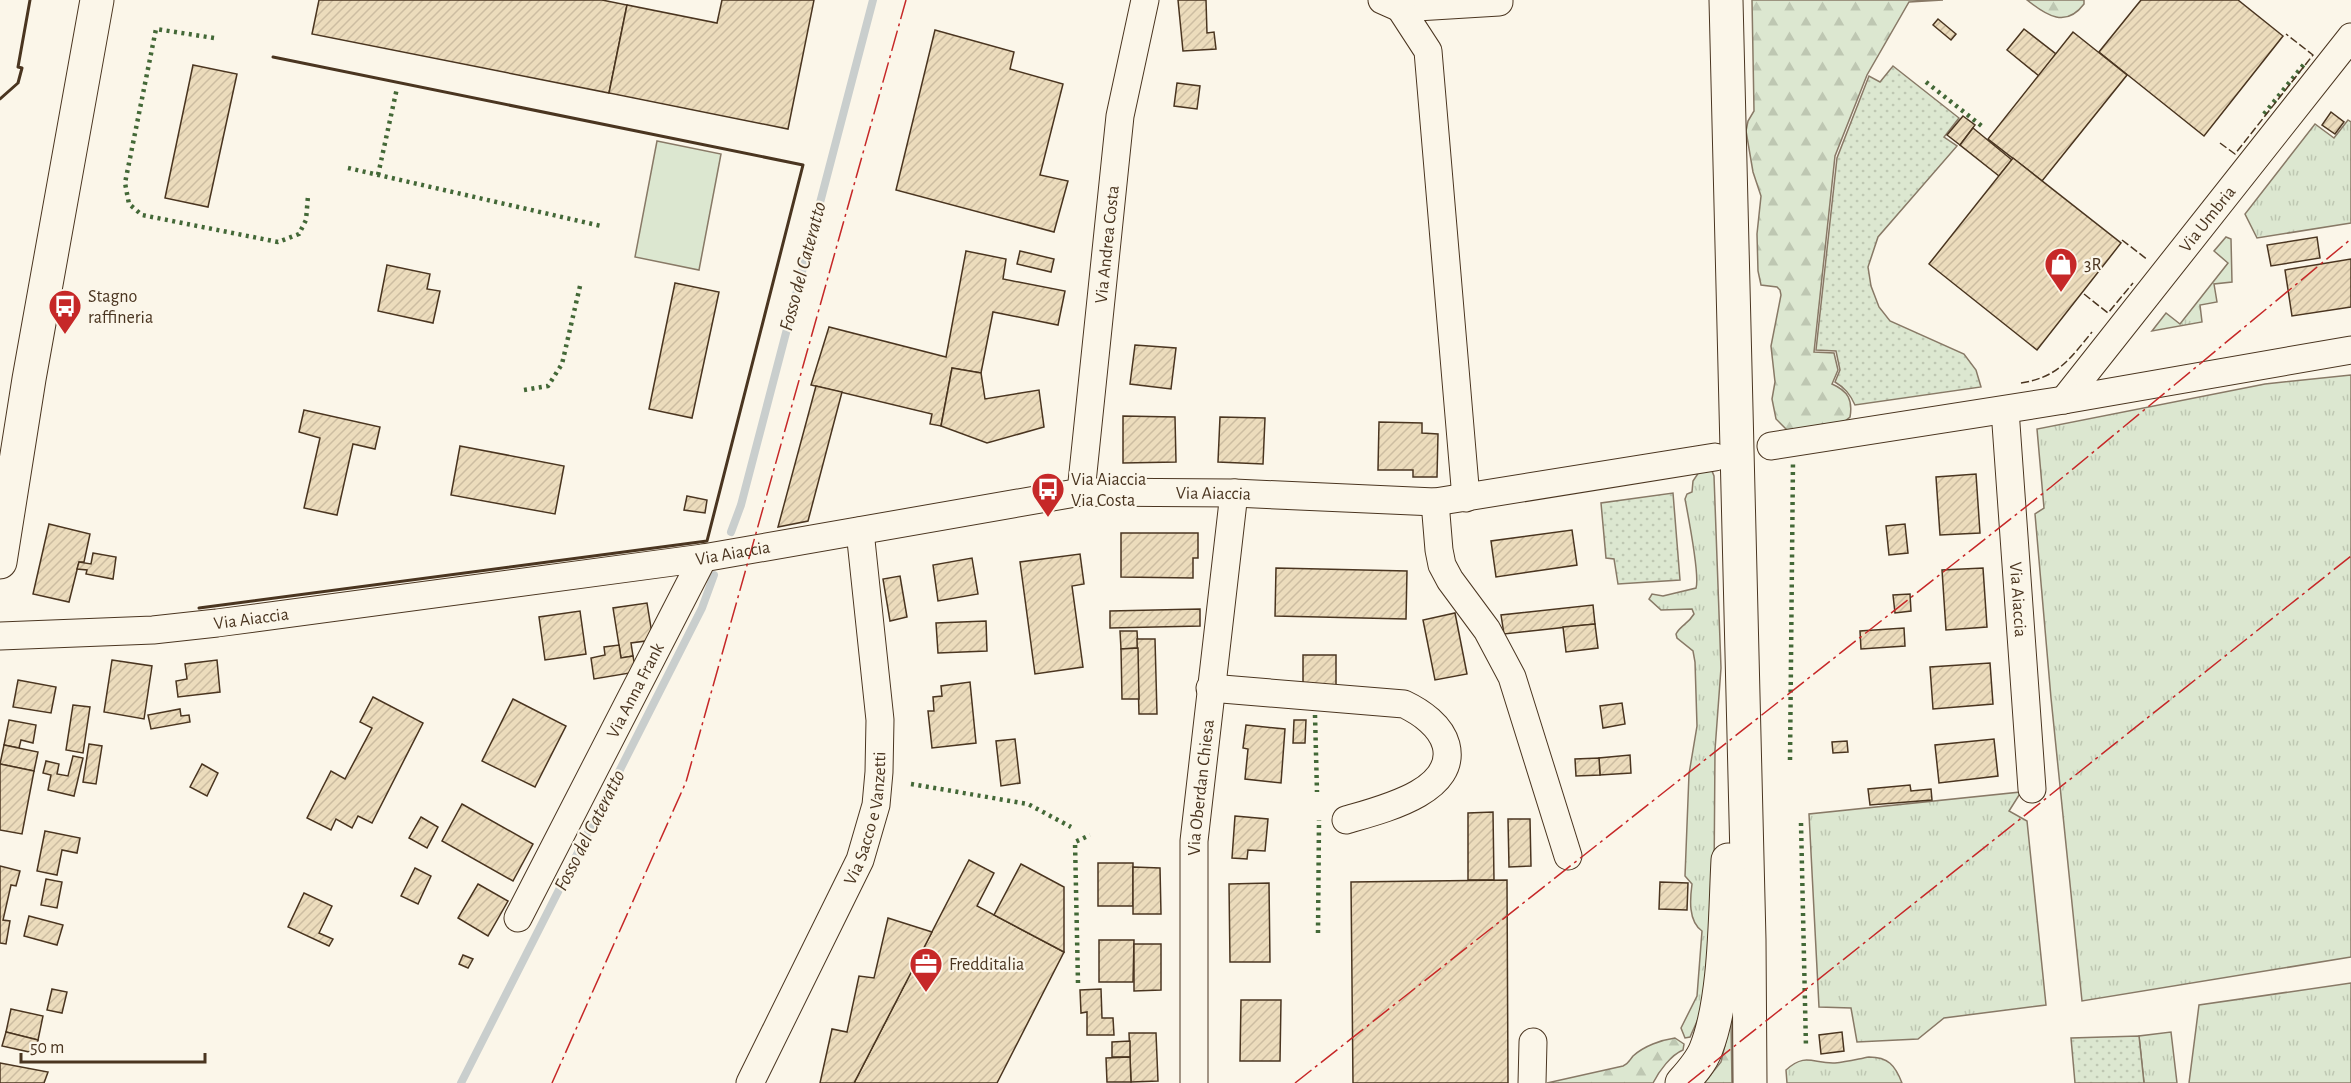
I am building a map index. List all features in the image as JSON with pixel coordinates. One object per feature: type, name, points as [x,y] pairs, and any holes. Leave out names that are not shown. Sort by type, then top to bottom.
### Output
[{"type":"main road","points":[[0,562],[29,379],[97,0]]},
{"type":"main road","points":[[1716,0],[1727,57]]},
{"type":"main road","points":[[1726,0],[1749,940],[1750,1083]]},
{"type":"main road","points":[[1682,1083],[1700,1061],[1706,1049],[1715,1012],[1724,933],[1731,804],[1743,739]]},
{"type":"main road","points":[[1749,940],[1768,1083]]},
{"type":"street","name":"Via Andrea Costa","points":[[1081,492],[1120,116],[1145,0]]},
{"type":"street","points":[[1391,4],[1498,2],[1499,0]]},
{"type":"street","points":[[1391,4],[1428,51],[1466,498]]},
{"type":"street","name":"Via Umbria","points":[[2064,400],[2351,37]]},
{"type":"street","points":[[1771,446],[2005,410],[2351,350]]},
{"type":"street","name":"Via Aiaccia","points":[[2005,410],[2032,789]]},
{"type":"street","name":"Via Aiaccia","points":[[0,636],[153,630],[217,623],[703,558],[1081,492],[1234,493],[1435,502],[1715,457]]},
{"type":"street","name":"Via Oberdan Chiesa","points":[[1194,1083],[1194,841],[1234,493]]},
{"type":"street","points":[[1435,502],[1442,565],[1487,630],[1512,677],[1568,856]]},
{"type":"street","name":"Via Sacco e Vanzetti","points":[[750,1083],[861,860],[876,805],[880,720],[860,531]]},
{"type":"street","name":"Via Anna Frank","points":[[518,918],[703,558]]},
{"type":"street","points":[[1210,688],[1404,704],[1419,712],[1432,724],[1444,738],[1448,754],[1448,765],[1440,776],[1429,786],[1400,804],[1346,820]]},
{"type":"street","points":[[1532,1083],[1533,1042]]},
{"type":"green space","points":[[1752,0],[1943,0],[1909,2],[1867,75],[1835,156],[1814,352],[1834,353],[1838,370],[1832,384],[1846,393],[1850,401],[1850,417],[1834,430],[1791,434],[1776,419],[1772,399],[1775,382],[1771,346],[1781,295],[1777,287],[1761,285],[1758,271],[1757,234],[1761,196],[1753,172],[1746,131],[1748,121],[1754,111]]},
{"type":"green space","points":[[2027,0],[2084,0],[2084,4],[2070,16],[2063,18],[2049,15]]},
{"type":"green space","points":[[1893,66],[1959,118],[1944,137],[1957,146],[1878,237],[1868,267],[1871,286],[1879,307],[1890,321],[1964,354],[1976,370],[1981,387],[1855,405],[1847,392],[1835,382],[1840,370],[1836,351],[1816,350],[1837,158],[1869,76],[1880,82]]},
{"type":"green space","points":[[2348,120],[2351,122],[2351,223],[2257,238],[2245,214],[2315,124],[2334,138]]},
{"type":"green space","points":[[657,141],[721,154],[699,270],[635,257]]},
{"type":"green space","points":[[2226,237],[2231,239],[2232,282],[2214,284],[2217,302],[2200,305],[2202,322],[2152,331],[2166,313],[2180,324],[2228,263],[2214,251]]},
{"type":"green space","points":[[2351,375],[2351,957],[2082,1001],[2035,514],[2044,508],[2037,429],[2265,384]]},
{"type":"green space","points":[[1712,471],[1721,668],[1715,750],[1714,885],[1703,1008],[1690,1037],[1685,1038],[1681,1028],[1697,996],[1702,931],[1697,927],[1692,916],[1692,884],[1685,876],[1689,774],[1697,726],[1695,662],[1693,651],[1677,638],[1676,634],[1694,614],[1692,609],[1661,610],[1649,599],[1652,594],[1663,596],[1696,588],[1695,559],[1685,499],[1687,494],[1692,492],[1693,481],[1699,472]]},
{"type":"green space","points":[[1673,493],[1680,580],[1618,584],[1614,559],[1606,558],[1601,503]]},
{"type":"green space","points":[[2021,792],[2009,811],[2027,821],[2046,1005],[1944,1018],[1918,1039],[1857,1042],[1851,1008],[1819,1007],[1809,814]]},
{"type":"green space","points":[[2351,983],[2351,1083],[2189,1083],[2199,1005]]},
{"type":"green space","points":[[1731,1019],[1732,1083],[1704,1083],[1721,1062]]},
{"type":"green space","points":[[2171,1032],[2177,1083],[2144,1083],[2139,1036]]},
{"type":"green space","points":[[2139,1036],[2144,1083],[2075,1083],[2071,1038]]},
{"type":"green space","points":[[1675,1038],[1684,1044],[1683,1050],[1666,1064],[1653,1083],[1547,1083],[1623,1066],[1647,1046]]},
{"type":"green space","points":[[1869,1057],[1890,1063],[1897,1071],[1902,1083],[1787,1083],[1786,1070],[1799,1061],[1835,1063]]},
{"type":"building","points":[[319,0],[602,0],[627,5],[609,93],[312,34]]},
{"type":"building","points":[[722,0],[814,0],[788,129],[609,93],[627,5],[717,23]]},
{"type":"building","points":[[1178,0],[1206,0],[1207,33],[1214,32],[1216,49],[1183,51]]},
{"type":"building","points":[[2141,0],[2238,0],[2283,36],[2204,136],[2099,52]]},
{"type":"building","points":[[1938,19],[1956,34],[1951,40],[1933,25]]},
{"type":"building","points":[[2024,29],[2056,54],[2039,76],[2007,50]]},
{"type":"building","points":[[935,30],[1014,52],[1010,69],[1063,84],[1040,175],[1068,181],[1054,232],[896,190]]},
{"type":"building","points":[[2073,32],[2127,75],[2042,181],[1988,139]]},
{"type":"building","points":[[193,65],[237,74],[208,207],[165,198]]},
{"type":"building","points":[[1177,83],[1200,86],[1197,109],[1174,106]]},
{"type":"building","points":[[2331,112],[2344,122],[2335,134],[2322,125]]},
{"type":"building","points":[[1963,116],[1975,125],[1960,145],[1947,135]]},
{"type":"building","points":[[1973,128],[2012,160],[1999,176],[1960,145]]},
{"type":"building","points":[[2013,158],[2121,243],[2037,350],[1929,264]]},
{"type":"building","points":[[2317,237],[2320,258],[2271,266],[2267,245]]},
{"type":"building","points":[[966,251],[1006,259],[1003,279],[1065,291],[1058,325],[993,312],[981,373],[952,368],[941,426],[930,424],[932,414],[811,385],[829,327],[946,357]]},
{"type":"building","points":[[1020,251],[1054,259],[1051,272],[1017,264]]},
{"type":"building","points":[[2351,259],[2351,307],[2292,316],[2285,270]]},
{"type":"building","points":[[387,265],[430,274],[427,289],[440,291],[433,323],[378,311]]},
{"type":"building","points":[[675,283],[719,292],[692,418],[649,409]]},
{"type":"building","points":[[1135,345],[1176,348],[1171,389],[1130,384]]},
{"type":"building","points":[[952,368],[981,373],[985,399],[1039,390],[1044,427],[987,443],[941,426]]},
{"type":"building","points":[[816,386],[842,392],[808,521],[778,527]]},
{"type":"building","points":[[304,410],[380,427],[375,449],[353,444],[337,515],[304,508],[320,438],[299,432]]},
{"type":"building","points":[[1123,416],[1175,417],[1176,462],[1123,463]]},
{"type":"building","points":[[1220,417],[1265,418],[1263,464],[1218,462]]},
{"type":"building","points":[[1379,422],[1422,423],[1422,433],[1438,434],[1437,477],[1413,477],[1413,470],[1378,470]]},
{"type":"building","points":[[460,446],[564,466],[555,514],[451,495]]},
{"type":"building","points":[[1976,474],[1980,533],[1940,535],[1936,477]]},
{"type":"building","points":[[687,496],[707,500],[705,513],[684,510]]},
{"type":"building","points":[[49,524],[90,534],[84,562],[79,562],[69,602],[33,594]]},
{"type":"building","points":[[1905,524],[1908,553],[1889,555],[1886,526]]},
{"type":"building","points":[[1572,530],[1577,565],[1496,577],[1491,541]]},
{"type":"building","points":[[1121,533],[1198,533],[1198,558],[1193,558],[1193,578],[1121,577]]},
{"type":"building","points":[[93,553],[116,557],[113,579],[86,574],[87,570],[77,569],[79,562],[91,564]]},
{"type":"building","points":[[1080,554],[1084,584],[1072,586],[1083,667],[1035,674],[1020,562]]},
{"type":"building","points":[[972,558],[978,594],[938,601],[933,565]]},
{"type":"building","points":[[1276,568],[1407,571],[1406,619],[1275,616]]},
{"type":"building","points":[[1983,568],[1987,627],[1946,630],[1942,570]]},
{"type":"building","points":[[900,576],[907,617],[890,621],[883,579]]},
{"type":"building","points":[[1910,594],[1911,611],[1895,613],[1893,595]]},
{"type":"building","points":[[647,603],[653,640],[631,643],[633,656],[621,658],[613,608]]},
{"type":"building","points":[[1593,605],[1595,624],[1504,634],[1501,615]]},
{"type":"building","points":[[1200,609],[1200,626],[1110,628],[1110,611]]},
{"type":"building","points":[[580,611],[586,654],[545,660],[539,617]]},
{"type":"building","points":[[1455,613],[1467,674],[1435,680],[1423,620]]},
{"type":"building","points":[[986,621],[987,651],[938,653],[936,623]]},
{"type":"building","points":[[1595,624],[1598,648],[1566,652],[1563,627]]},
{"type":"building","points":[[1904,628],[1905,646],[1861,649],[1860,631]]},
{"type":"building","points":[[1120,631],[1137,631],[1138,648],[1121,649]]},
{"type":"building","points":[[1137,639],[1155,639],[1157,714],[1139,714]]},
{"type":"building","points":[[619,645],[621,658],[633,656],[636,672],[594,679],[591,658],[605,655],[604,647]]},
{"type":"building","points":[[1138,648],[1139,699],[1122,699],[1121,649]]},
{"type":"building","points":[[1303,655],[1336,655],[1336,685],[1303,685]]},
{"type":"building","points":[[112,660],[152,666],[144,719],[104,712]]},
{"type":"building","points":[[217,660],[220,692],[178,697],[176,681],[187,679],[185,664]]},
{"type":"building","points":[[1990,663],[1993,704],[1933,709],[1930,667]]},
{"type":"building","points":[[18,680],[56,687],[51,713],[13,707]]},
{"type":"building","points":[[970,682],[976,743],[932,748],[928,711],[934,711],[933,697],[942,696],[941,686]]},
{"type":"building","points":[[373,697],[423,723],[372,823],[358,816],[352,828],[336,819],[331,830],[307,818],[331,771],[345,779],[372,728],[360,722]]},
{"type":"building","points":[[513,699],[566,726],[535,787],[482,761]]},
{"type":"building","points":[[1622,703],[1625,724],[1603,728],[1600,706]]},
{"type":"building","points":[[73,705],[90,707],[83,753],[66,750]]},
{"type":"building","points":[[180,709],[181,716],[189,715],[190,722],[151,729],[148,715]]},
{"type":"building","points":[[9,720],[36,725],[33,743],[21,740],[19,748],[4,745]]},
{"type":"building","points":[[1294,720],[1306,720],[1305,743],[1293,743]]},
{"type":"building","points":[[1246,725],[1285,729],[1281,783],[1245,779],[1248,749],[1243,748]]},
{"type":"building","points":[[1015,739],[1020,783],[1001,786],[996,741]]},
{"type":"building","points":[[1994,739],[1998,776],[1939,783],[1935,745]]},
{"type":"building","points":[[1847,741],[1848,752],[1833,753],[1832,742]]},
{"type":"building","points":[[89,744],[102,746],[96,784],[83,782]]},
{"type":"building","points":[[4,745],[38,752],[34,771],[0,764]]},
{"type":"building","points":[[1630,755],[1631,773],[1600,775],[1599,758]]},
{"type":"building","points":[[73,756],[83,758],[74,796],[48,790],[51,775],[43,773],[46,761],[59,764],[57,774],[68,776]]},
{"type":"building","points":[[1599,758],[1600,775],[1576,776],[1575,759]]},
{"type":"building","points":[[0,764],[34,771],[22,834],[0,830]]},
{"type":"building","points":[[202,764],[218,773],[207,796],[190,787]]},
{"type":"building","points":[[1910,785],[1911,791],[1931,789],[1932,800],[1870,805],[1868,789]]},
{"type":"building","points":[[462,804],[533,844],[513,881],[442,841]]},
{"type":"building","points":[[1493,812],[1494,880],[1468,880],[1468,813]]},
{"type":"building","points":[[1235,816],[1268,819],[1265,851],[1248,850],[1247,859],[1232,858]]},
{"type":"building","points":[[421,817],[438,827],[427,848],[409,838]]},
{"type":"building","points":[[1508,819],[1530,819],[1531,866],[1509,867]]},
{"type":"building","points":[[45,831],[80,838],[77,853],[62,850],[57,875],[37,871]]},
{"type":"building","points":[[969,860],[994,873],[977,906],[1064,952],[997,1083],[854,1083]]},
{"type":"building","points":[[1098,863],[1133,863],[1133,906],[1098,906]]},
{"type":"building","points":[[1021,864],[1064,887],[1064,952],[994,915]]},
{"type":"building","points":[[0,866],[20,871],[16,886],[11,885],[3,920],[10,921],[6,944],[0,943]]},
{"type":"building","points":[[1133,867],[1160,868],[1161,914],[1133,914]]},
{"type":"building","points":[[415,868],[431,876],[418,904],[401,896]]},
{"type":"building","points":[[46,879],[62,882],[57,908],[41,905]]},
{"type":"building","points":[[1507,880],[1508,1083],[1353,1083],[1351,882]]},
{"type":"building","points":[[1660,882],[1688,883],[1687,910],[1659,909]]},
{"type":"building","points":[[1269,883],[1270,962],[1230,962],[1229,884]]},
{"type":"building","points":[[478,884],[508,901],[488,936],[458,918]]},
{"type":"building","points":[[304,893],[332,906],[319,933],[333,939],[329,946],[288,927]]},
{"type":"building","points":[[29,916],[63,925],[57,945],[24,936]]},
{"type":"building","points":[[888,918],[932,932],[854,1083],[820,1083],[832,1029],[847,1032],[859,976],[874,978]]},
{"type":"building","points":[[1099,940],[1134,940],[1133,982],[1099,982]]},
{"type":"building","points":[[1134,944],[1161,944],[1161,990],[1134,991]]},
{"type":"building","points":[[463,955],[473,959],[468,968],[459,964]]},
{"type":"building","points":[[52,989],[67,992],[62,1013],[47,1010]]},
{"type":"building","points":[[1101,989],[1102,1018],[1113,1018],[1114,1035],[1087,1035],[1087,1012],[1081,1013],[1080,990]]},
{"type":"building","points":[[1241,1000],[1281,1000],[1280,1061],[1240,1061]]},
{"type":"building","points":[[11,1009],[43,1016],[38,1040],[6,1032]]},
{"type":"building","points":[[6,1032],[38,1040],[34,1053],[2,1046]]},
{"type":"building","points":[[1842,1032],[1844,1051],[1821,1054],[1819,1035]]},
{"type":"building","points":[[1129,1033],[1156,1033],[1158,1081],[1131,1082]]},
{"type":"building","points":[[1130,1041],[1130,1057],[1112,1057],[1112,1042]]},
{"type":"building","points":[[1130,1057],[1131,1082],[1107,1082],[1106,1058]]},
{"type":"building","points":[[0,1063],[48,1072],[44,1083],[0,1083]]},
{"type":"waterway","name":"Fosso del Cateratto","points":[[731,532],[741,505],[873,0]]},
{"type":"waterway","name":"Fosso del Cateratto","points":[[461,1083],[702,608],[714,575]]},
{"type":"hedge","points":[[214,38],[156,29],[125,183],[129,204],[142,215],[278,242],[299,234],[306,220],[308,196]]},
{"type":"hedge","points":[[2264,114],[2305,63]]},
{"type":"hedge","points":[[1926,82],[1983,127]]},
{"type":"hedge","points":[[378,175],[397,88]]},
{"type":"hedge","points":[[348,168],[601,226]]},
{"type":"hedge","points":[[524,390],[548,386],[562,364],[580,286]]},
{"type":"hedge","points":[[1790,760],[1793,460]]},
{"type":"hedge","points":[[1315,715],[1317,792]]},
{"type":"hedge","points":[[911,784],[1028,804],[1071,827]]},
{"type":"hedge","points":[[1318,933],[1319,820]]},
{"type":"hedge","points":[[1801,823],[1806,1048]]},
{"type":"hedge","points":[[1078,983],[1075,842],[1090,835]]},
{"type":"fence","points":[[2220,143],[2235,154],[2313,55],[2286,34]]},
{"type":"fence","points":[[2122,240],[2148,260]]},
{"type":"fence","points":[[2084,294],[2108,313],[2133,283]]},
{"type":"fence","points":[[2021,383],[2054,372],[2069,359],[2092,332]]},
{"type":"wall","points":[[0,99],[18,83],[22,68],[18,67],[30,0]]},
{"type":"wall","points":[[199,608],[707,541],[803,165],[273,57]]},
{"type":"power","points":[[552,1083],[686,782],[906,0]]},
{"type":"power","points":[[1295,1083],[2051,487],[2351,239]]},
{"type":"power","points":[[1688,1083],[2351,556]]},
{"type":"place","name":"3R","points":[[2061,293]]},
{"type":"place","name":"Stagno raffineria","points":[[65,335]]},
{"type":"place","name":"Via Aiaccia Via Costa","points":[[1048,518]]},
{"type":"place","name":"Fredditalia","points":[[926,993]]}]
